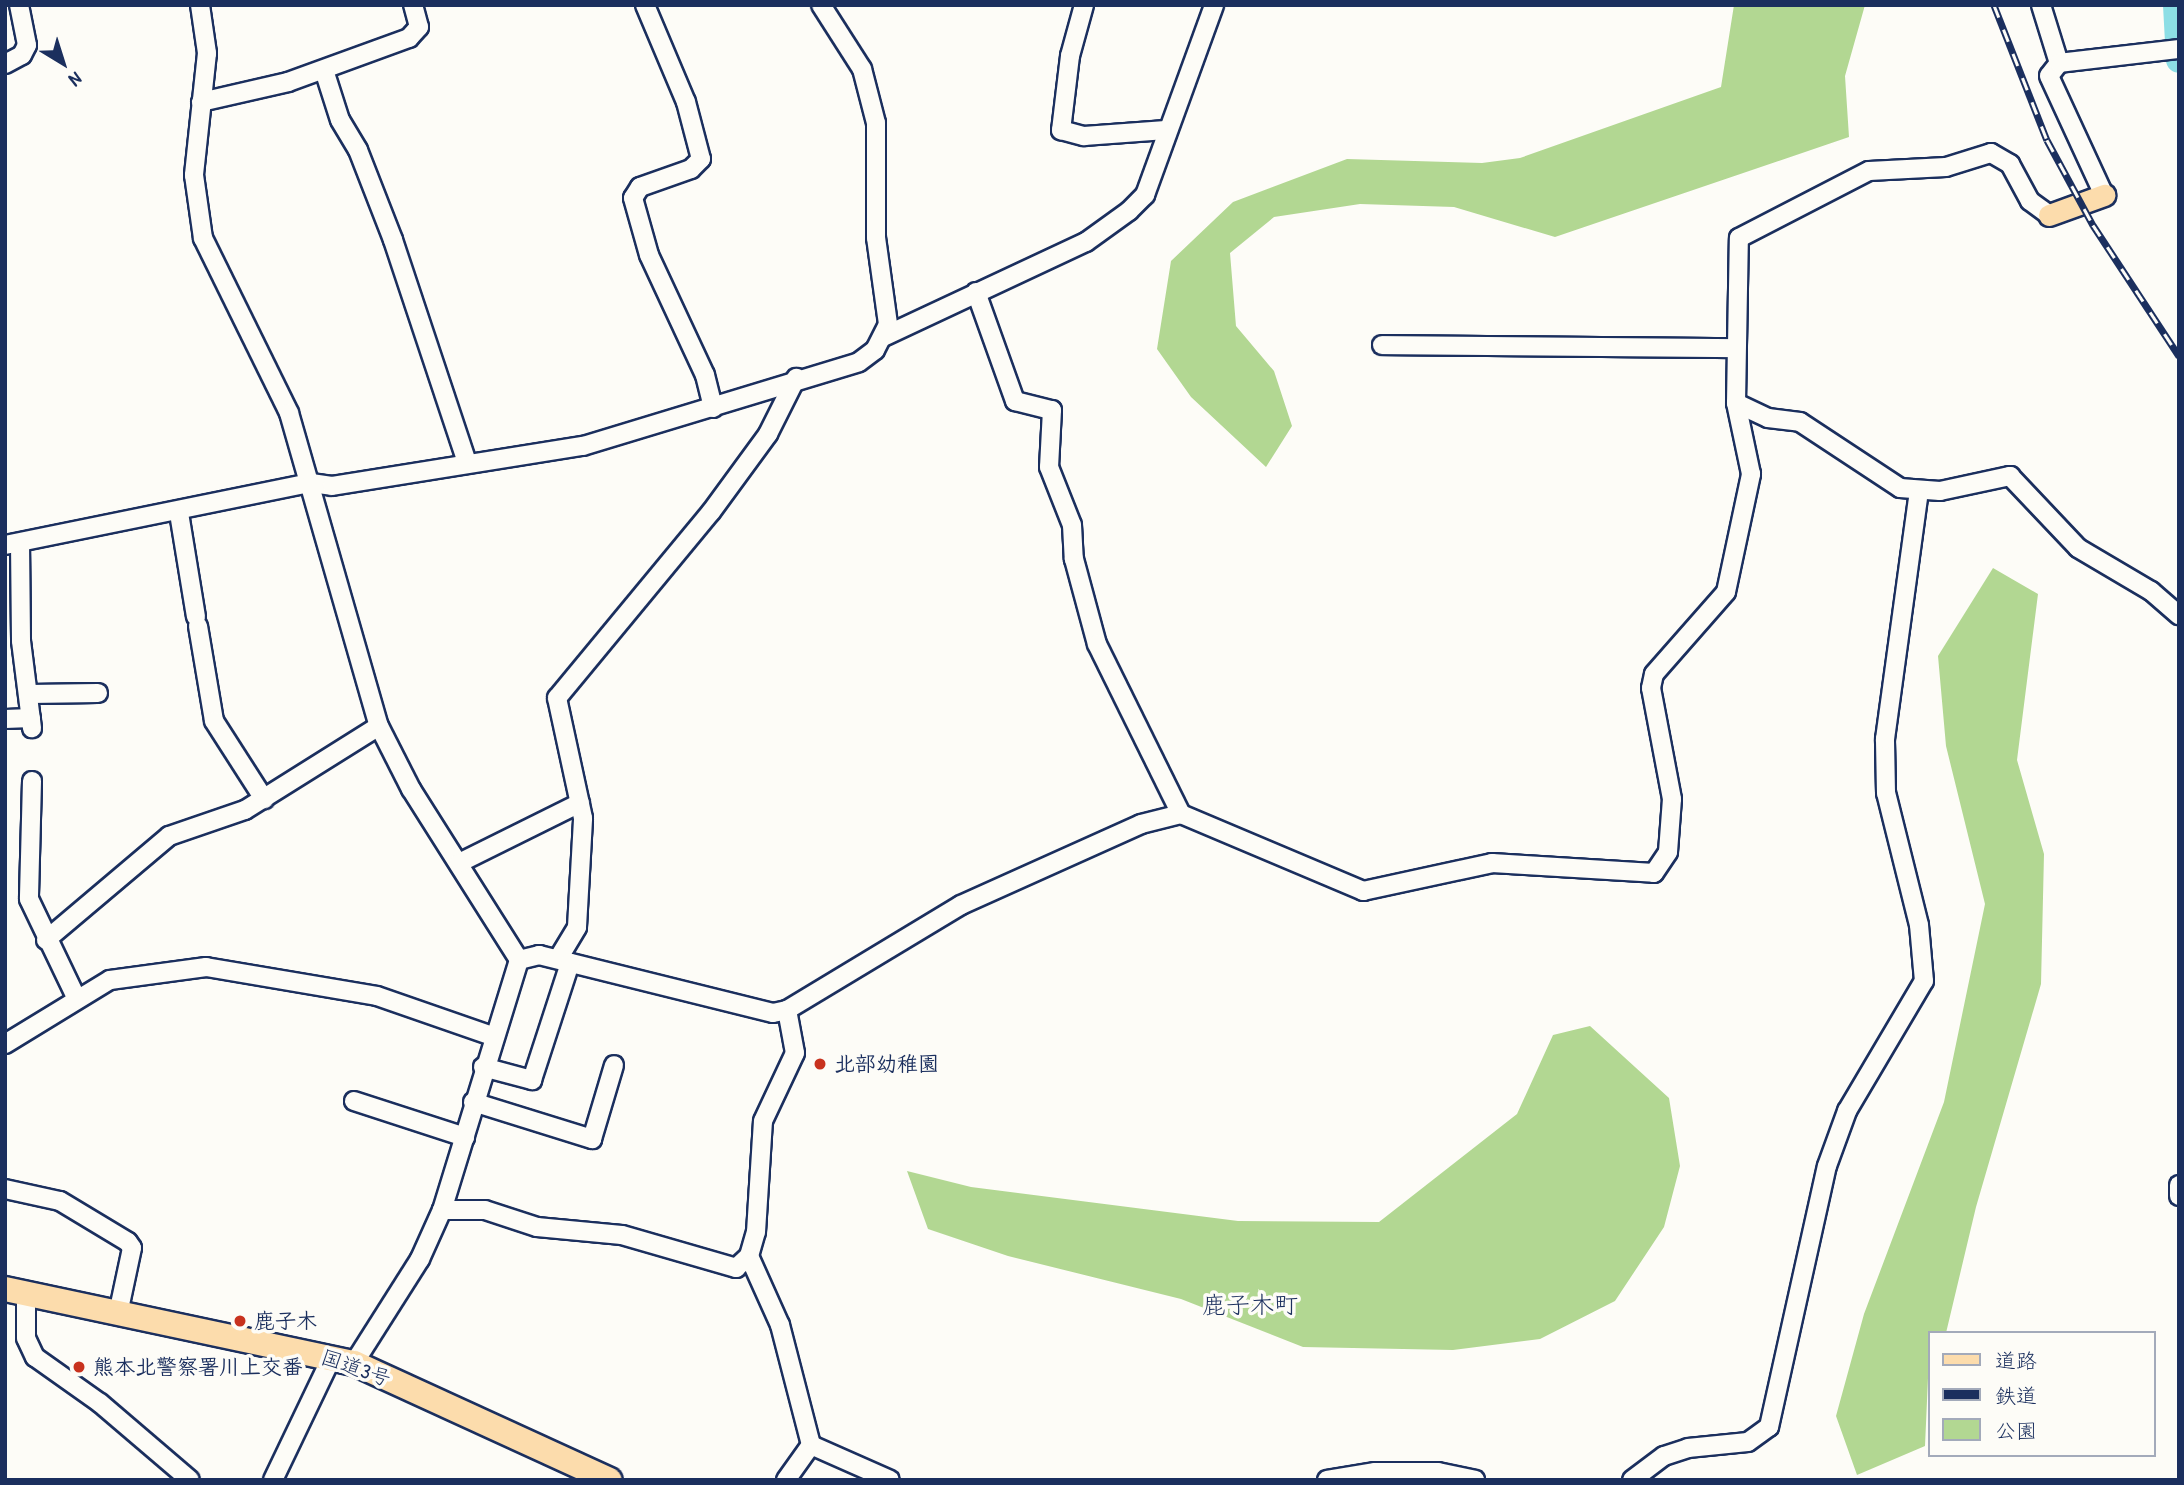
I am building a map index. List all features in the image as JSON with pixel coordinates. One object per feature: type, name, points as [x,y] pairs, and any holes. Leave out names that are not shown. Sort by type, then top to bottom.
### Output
[{"type":"highway","name":"国道3号","points":[[15,1292],[119,1309],[343,1360],[609,1480]]},
{"type":"main road","points":[[2049,215],[2104,195]]},
{"type":"street","points":[[5,64],[22,55],[27,46],[19,5]]},
{"type":"street","points":[[200,5],[207,53],[194,175],[202,238],[289,413],[379,726],[411,789],[519,960]]},
{"type":"street","points":[[201,102],[228,100],[324,70],[416,33],[413,5]]},
{"type":"street","points":[[645,5],[682,92],[701,159],[691,169],[639,187],[633,198],[649,255],[705,375],[713,408]]},
{"type":"street","points":[[821,5],[850,44],[874,107],[876,238],[888,311],[884,336]]},
{"type":"street","points":[[1084,5],[1070,57],[1061,130],[1084,136],[1166,130]]},
{"type":"street","points":[[5,719],[31,723],[12,544],[179,513],[311,483],[332,486],[467,462],[583,446],[713,408],[796,378],[859,362],[884,336],[1086,243],[1129,211],[1145,195],[1166,130],[1214,5]]},
{"type":"street","points":[[2041,5],[2059,63]]},
{"type":"street","points":[[2104,195],[2049,76],[2059,63],[2174,49]]},
{"type":"street","points":[[324,70],[340,120],[358,150],[393,240],[467,462]]},
{"type":"street","points":[[519,960],[540,955],[748,1011],[787,1010],[961,905],[1141,824],[1181,814],[1363,891],[1492,863],[1654,873],[1668,852],[1672,799],[1651,688],[1654,674],[1726,592],[1751,474],[1736,403],[1739,238],[1869,171],[1947,167],[1992,153],[2010,164],[2030,201],[2049,215]]},
{"type":"street","points":[[976,292],[1015,401],[1052,410],[1049,467],[1072,525],[1074,559],[1097,644],[1181,814]]},
{"type":"street","points":[[1381,345],[1735,348]]},
{"type":"street","points":[[483,1067],[532,1080],[564,961],[577,927],[580,803],[557,698],[711,512],[768,434],[796,378]]},
{"type":"street","points":[[1736,403],[1768,418],[1800,422],[1900,488],[1919,491],[2010,476],[2077,548],[2151,591],[2179,615]]},
{"type":"street","points":[[1632,1480],[1664,1456],[1688,1448],[1748,1442],[1769,1427],[1827,1166],[1847,1111],[1924,981],[1919,925],[1886,793],[1885,739],[1919,491]]},
{"type":"street","points":[[179,513],[214,721],[264,799]]},
{"type":"street","points":[[30,694],[97,693]]},
{"type":"street","points":[[46,940],[169,836],[264,799],[379,726]]},
{"type":"street","points":[[32,781],[29,899],[46,940],[76,997]]},
{"type":"street","points":[[459,863],[580,803]]},
{"type":"street","points":[[273,1480],[343,1360],[421,1259],[442,1210],[492,1036],[519,960]]},
{"type":"street","points":[[5,1044],[76,997],[110,980],[206,967],[377,996],[492,1036]]},
{"type":"street","points":[[442,1210],[485,1210],[537,1227],[621,1235],[730,1269],[748,1256],[756,1232],[763,1121],[794,1053],[787,1010]]},
{"type":"street","points":[[473,1102],[592,1139],[614,1065]]},
{"type":"street","points":[[354,1101],[465,1137]]},
{"type":"street","points":[[2179,1185],[2179,1196]]},
{"type":"street","points":[[5,1189],[60,1201],[128,1242],[132,1248],[119,1309]]},
{"type":"street","points":[[748,1256],[780,1325],[811,1445]]},
{"type":"street","points":[[15,1292],[26,1338],[35,1357],[100,1403],[190,1480]]},
{"type":"street","points":[[786,1480],[811,1445]]},
{"type":"street","points":[[811,1445],[890,1480]]},
{"type":"street","points":[[1327,1480],[1412,1472],[1475,1480]]},
{"type":"green space","points":[[1734,5],[1865,5],[1845,76],[1849,137],[1555,237],[1454,207],[1360,204],[1274,217],[1230,253],[1236,326],[1274,371],[1292,426],[1266,467],[1191,397],[1157,349],[1171,261],[1233,202],[1347,159],[1482,163],[1520,158],[1721,87]]},
{"type":"green space","points":[[1993,568],[2038,594],[2017,760],[2044,854],[2041,984],[1976,1207],[1946,1331],[1928,1331],[1925,1446],[1857,1475],[1836,1416],[1864,1314],[1944,1102],[1985,904],[1946,746],[1938,656]]},
{"type":"green space","points":[[1590,1026],[1669,1098],[1680,1166],[1664,1227],[1615,1301],[1540,1339],[1453,1350],[1303,1347],[1181,1299],[1008,1256],[928,1229],[907,1171],[971,1187],[1238,1221],[1379,1222],[1517,1114],[1553,1035]]},
{"type":"waterway","points":[[2176,5],[2179,60]]},
{"type":"railway","points":[[1994,5],[2047,140],[2093,225],[2179,356]]},
{"type":"place","name":"北部幼稚園","points":[[820,1064]]},
{"type":"place","name":"鹿子木","points":[[240,1321]]},
{"type":"place","name":"熊本北警察署川上交番","points":[[79,1367]]},
{"type":"district","name":"鹿子木町","points":[[1250,1305]]}]
